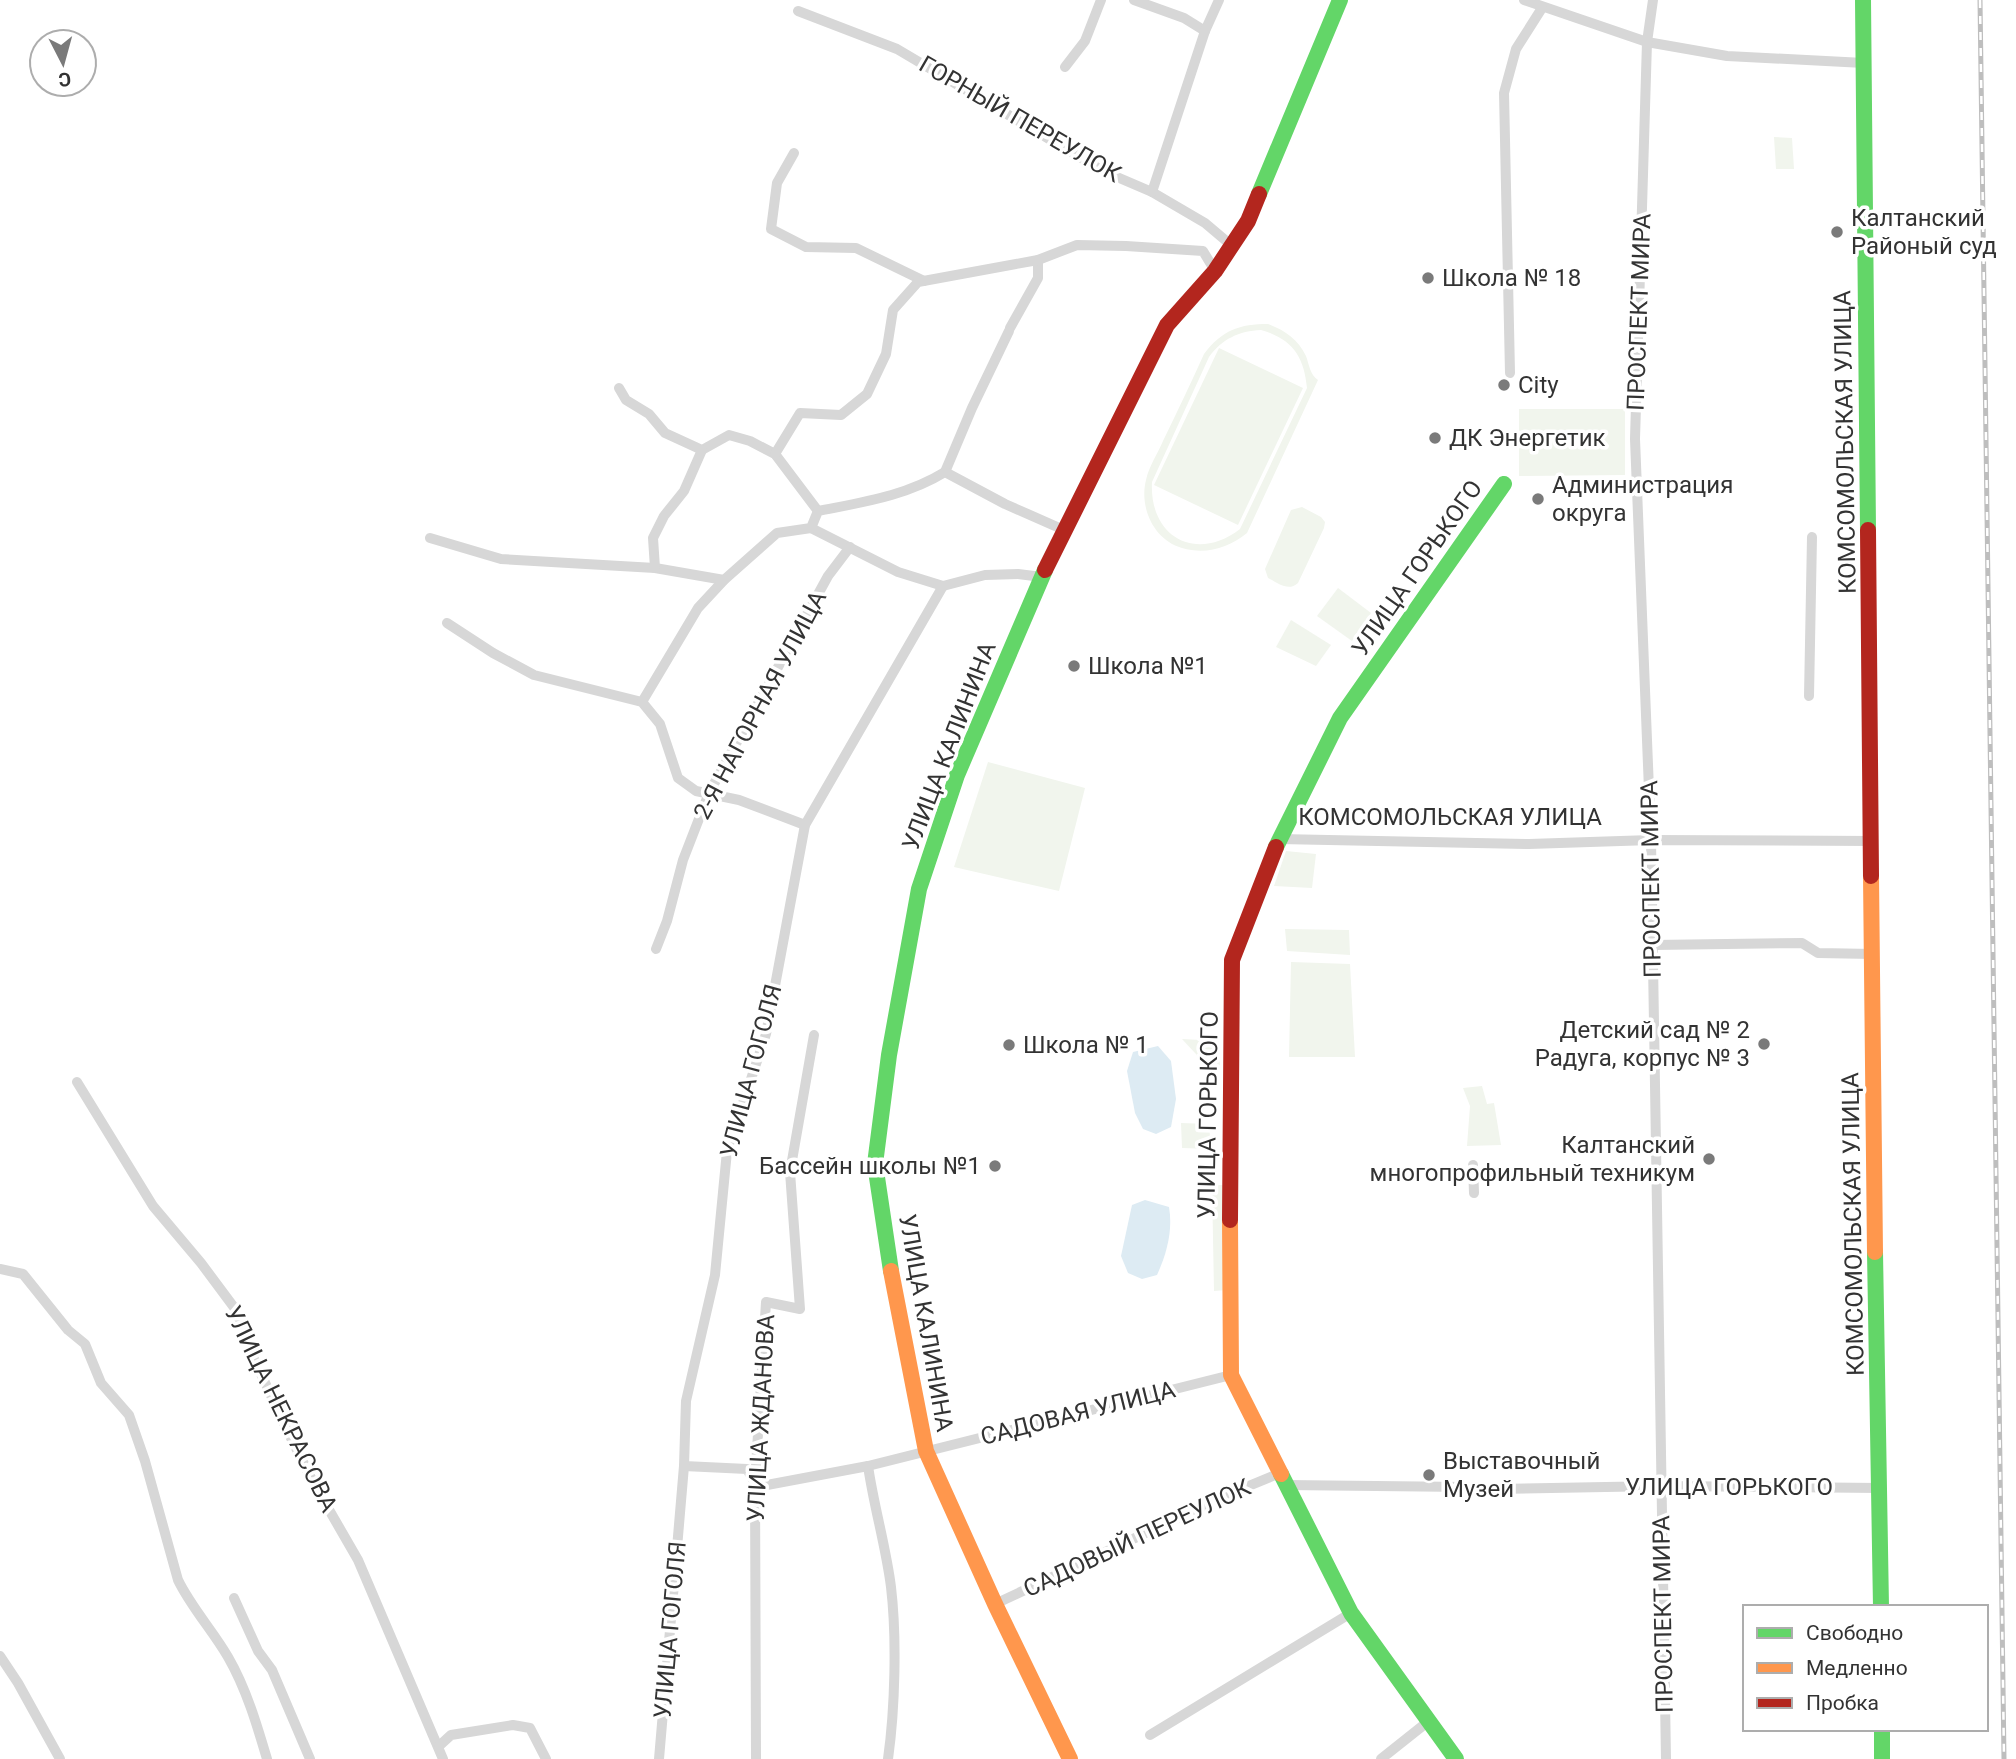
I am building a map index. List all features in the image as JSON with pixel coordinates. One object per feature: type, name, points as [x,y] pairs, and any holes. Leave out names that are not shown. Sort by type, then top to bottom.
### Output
[{"type":"street","points":[[1065,67],[1085,41],[1101,0]]},
{"type":"street","points":[[1134,0],[1184,18],[1205,31]]},
{"type":"street","points":[[1152,192],[1205,31],[1219,0]]},
{"type":"street","name":"УЛИЦА КАЛИНИНА","points":[[1070,1759],[995,1604],[926,1451],[895,1297],[875,1164],[889,1055],[919,889],[957,775],[1042,577],[1167,325],[1215,271],[1248,221],[1340,0]]},
{"type":"street","points":[[1524,0],[1647,43],[1727,56],[1864,63]]},
{"type":"street","name":"ПРОСПЕКТ МИРА","points":[[1653,0],[1647,43],[1635,439],[1651,841],[1666,1759]]},
{"type":"street","name":"КОМСОМОЛЬСКАЯ УЛИЦА","points":[[1863,0],[1881,1605]]},
{"type":"street","points":[[1510,373],[1504,93],[1516,49],[1542,8]]},
{"type":"street","name":"ГОРНЫЙ ПЕРЕУЛОК","points":[[799,11],[897,49],[1104,171],[1152,192],[1205,223],[1231,245]]},
{"type":"street","points":[[794,153],[777,183],[771,229],[806,247],[856,248],[924,281]]},
{"type":"street","points":[[775,454],[800,413],[841,415],[867,394],[886,354],[893,310],[918,282],[1038,260],[1077,245],[1203,251],[1215,271]]},
{"type":"street","points":[[818,511],[882,499],[925,484],[945,472],[983,385],[1038,278],[1038,260]]},
{"type":"street","points":[[619,388],[626,400],[649,414],[665,433],[702,450]]},
{"type":"street","points":[[655,568],[653,538],[664,516],[684,491],[702,450],[729,435],[750,441],[775,454],[818,511]]},
{"type":"street","points":[[945,472],[1005,504],[1064,530]]},
{"type":"street","name":"УЛИЦА ГОРЬКОГО","points":[[1456,1759],[1351,1613],[1231,1375],[1229,1168],[1232,960],[1279,839],[1340,718],[1504,484]]},
{"type":"street","points":[[811,528],[818,511]]},
{"type":"street","points":[[642,702],[698,608],[724,580],[777,533],[811,528],[898,572],[943,586],[985,575],[1018,574],[1042,577]]},
{"type":"street","points":[[1809,696],[1812,537]]},
{"type":"street","points":[[430,538],[500,559],[655,568],[724,580]]},
{"type":"street","name":"2-Я НАГОРНАЯ УЛИЦА","points":[[656,949],[667,921],[683,860],[709,793],[828,576],[850,547]]},
{"type":"street","name":"УЛИЦА ГОГОЛЯ","points":[[659,1759],[684,1466],[686,1401],[715,1275],[727,1151],[766,1034],[805,825],[943,586]]},
{"type":"street","points":[[447,623],[493,653],[534,675],[642,702],[660,724],[678,778],[696,791],[739,800],[805,825]]},
{"type":"street","name":"КОМСОМОЛЬСКАЯ УЛИЦА","points":[[1279,839],[1530,844],[1873,841]]},
{"type":"street","points":[[1653,945],[1802,943],[1818,953],[1873,954]]},
{"type":"street","name":"УЛИЦА ЖДАНОВА","points":[[756,1759],[754,1483],[766,1302],[800,1309],[790,1172],[814,1035]]},
{"type":"street","name":"УЛИЦА НЕКРАСОВА","points":[[78,1082],[153,1206],[236,1310],[250,1350],[286,1428],[313,1482],[358,1559],[443,1759]]},
{"type":"street","points":[[1473,1164],[1474,1193]]},
{"type":"street","points":[[0,1269],[23,1274],[68,1330],[85,1344],[101,1383],[129,1415],[145,1461],[178,1580],[230,1660],[267,1759]]},
{"type":"street","name":"САДОВАЯ УЛИЦА","points":[[754,1483],[767,1485],[868,1466],[1231,1375]]},
{"type":"street","points":[[684,1466],[747,1469],[754,1483]]},
{"type":"street","points":[[868,1466],[891,1587],[893,1676],[888,1759]]},
{"type":"street","name":"УЛИЦА ГОРЬКОГО","points":[[1282,1479],[1496,1489],[1660,1486],[1880,1488]]},
{"type":"street","name":"САДОВЫЙ ПЕРЕУЛОК","points":[[995,1604],[1188,1512],[1282,1479]]},
{"type":"street","points":[[234,1598],[258,1651],[272,1670],[310,1759]]},
{"type":"street","points":[[1150,1735],[1351,1613]]},
{"type":"street","points":[[0,1656],[60,1759]]},
{"type":"street","points":[[1381,1759],[1430,1720]]},
{"type":"street","points":[[439,1746],[451,1735],[513,1725],[530,1728],[546,1759]]},
{"type":"street","points":[[1882,1731],[1882,1759]]},
{"type":"shaded area","points":[[1774,137],[1792,138],[1794,169],[1776,169]]},
{"type":"shaded area","points":[[1258,324],[1274,326],[1295,340],[1318,380],[1247,533],[1216,549],[1200,551],[1182,548],[1164,538],[1151,522],[1144,491],[1147,475],[1204,354],[1218,339],[1232,330]],"holes":[[[1261,330],[1272,334],[1294,350],[1303,367],[1307,388],[1240,529],[1207,544],[1192,544],[1178,539],[1158,517],[1153,501],[1152,482],[1209,357],[1225,341],[1245,332]]]},
{"type":"shaded area","points":[[1219,348],[1303,388],[1238,525],[1154,485]]},
{"type":"shaded area","points":[[1519,409],[1625,409],[1625,475],[1519,476]]},
{"type":"shaded area","points":[[1302,507],[1321,517],[1325,522],[1324,528],[1298,583],[1287,587],[1268,578],[1265,569],[1291,510]]},
{"type":"shaded area","points":[[1338,588],[1371,613],[1352,641],[1317,616]]},
{"type":"shaded area","points":[[1291,620],[1331,645],[1316,666],[1276,647]]},
{"type":"shaded area","points":[[988,762],[1085,788],[1059,891],[954,867]]},
{"type":"shaded area","points":[[1286,851],[1316,854],[1312,888],[1274,886]]},
{"type":"shaded area","points":[[1285,929],[1349,930],[1350,955],[1287,951]]},
{"type":"shaded area","points":[[1291,962],[1350,964],[1355,1057],[1289,1057]]},
{"type":"shaded area","points":[[1182,1039],[1219,1041],[1220,1068],[1209,1068]]},
{"type":"shaded area","points":[[1158,1046],[1171,1061],[1176,1099],[1171,1127],[1156,1134],[1143,1129],[1135,1113],[1127,1071],[1133,1052]]},
{"type":"shaded area","points":[[1482,1086],[1487,1104],[1494,1103],[1501,1145],[1467,1146],[1470,1106],[1463,1088]]},
{"type":"shaded area","points":[[1181,1123],[1209,1124],[1211,1149],[1182,1148]]},
{"type":"shaded area","points":[[1212,1185],[1224,1185],[1227,1290],[1214,1291]]},
{"type":"shaded area","points":[[1145,1200],[1169,1207],[1170,1233],[1157,1275],[1142,1279],[1128,1273],[1121,1256],[1132,1205]]},
{"type":"railway","points":[[1980,0],[2004,1759]]},
{"type":"traffic: fast","points":[[1259,194],[1340,0]]},
{"type":"traffic: fast","points":[[1863,0],[1868,530]]},
{"type":"traffic: fast","points":[[1276,847],[1340,718],[1504,484]]},
{"type":"traffic: fast","points":[[891,1271],[875,1164],[889,1055],[919,889],[957,775],[1045,570]]},
{"type":"traffic: fast","points":[[1875,1252],[1881,1605]]},
{"type":"traffic: fast","points":[[1281,1474],[1351,1613],[1456,1759]]},
{"type":"traffic: fast","points":[[1882,1731],[1882,1759]]},
{"type":"traffic: slow","points":[[1871,876],[1875,1252]]},
{"type":"traffic: slow","points":[[1230,1220],[1231,1375],[1281,1474]]},
{"type":"traffic: slow","points":[[891,1271],[926,1451],[995,1604],[1070,1759]]},
{"type":"traffic: jam","points":[[1045,570],[1167,325],[1215,271],[1248,221],[1259,194]]},
{"type":"traffic: jam","points":[[1868,530],[1871,876]]},
{"type":"traffic: jam","points":[[1230,1220],[1232,960],[1276,847]]},
{"type":"place","name":"Калтанский Районый суд","points":[[1837,232]]},
{"type":"place","name":"Школа № 18","points":[[1428,278]]},
{"type":"place","name":"City","points":[[1504,385]]},
{"type":"place","name":"ДК Энергетик","points":[[1435,438]]},
{"type":"place","name":"Администрация округа","points":[[1538,499]]},
{"type":"place","name":"Школа №1","points":[[1074,666]]},
{"type":"place","name":"Детский сад № 2 Радуга, корпус № 3","points":[[1764,1044]]},
{"type":"place","name":"Школа № 1","points":[[1009,1045]]},
{"type":"place","name":"Калтанский многопрофильный техникум","points":[[1709,1159]]},
{"type":"place","name":"Бассейн школы №1","points":[[995,1166]]},
{"type":"place","name":"Выставочный Музей","points":[[1429,1475]]}]
